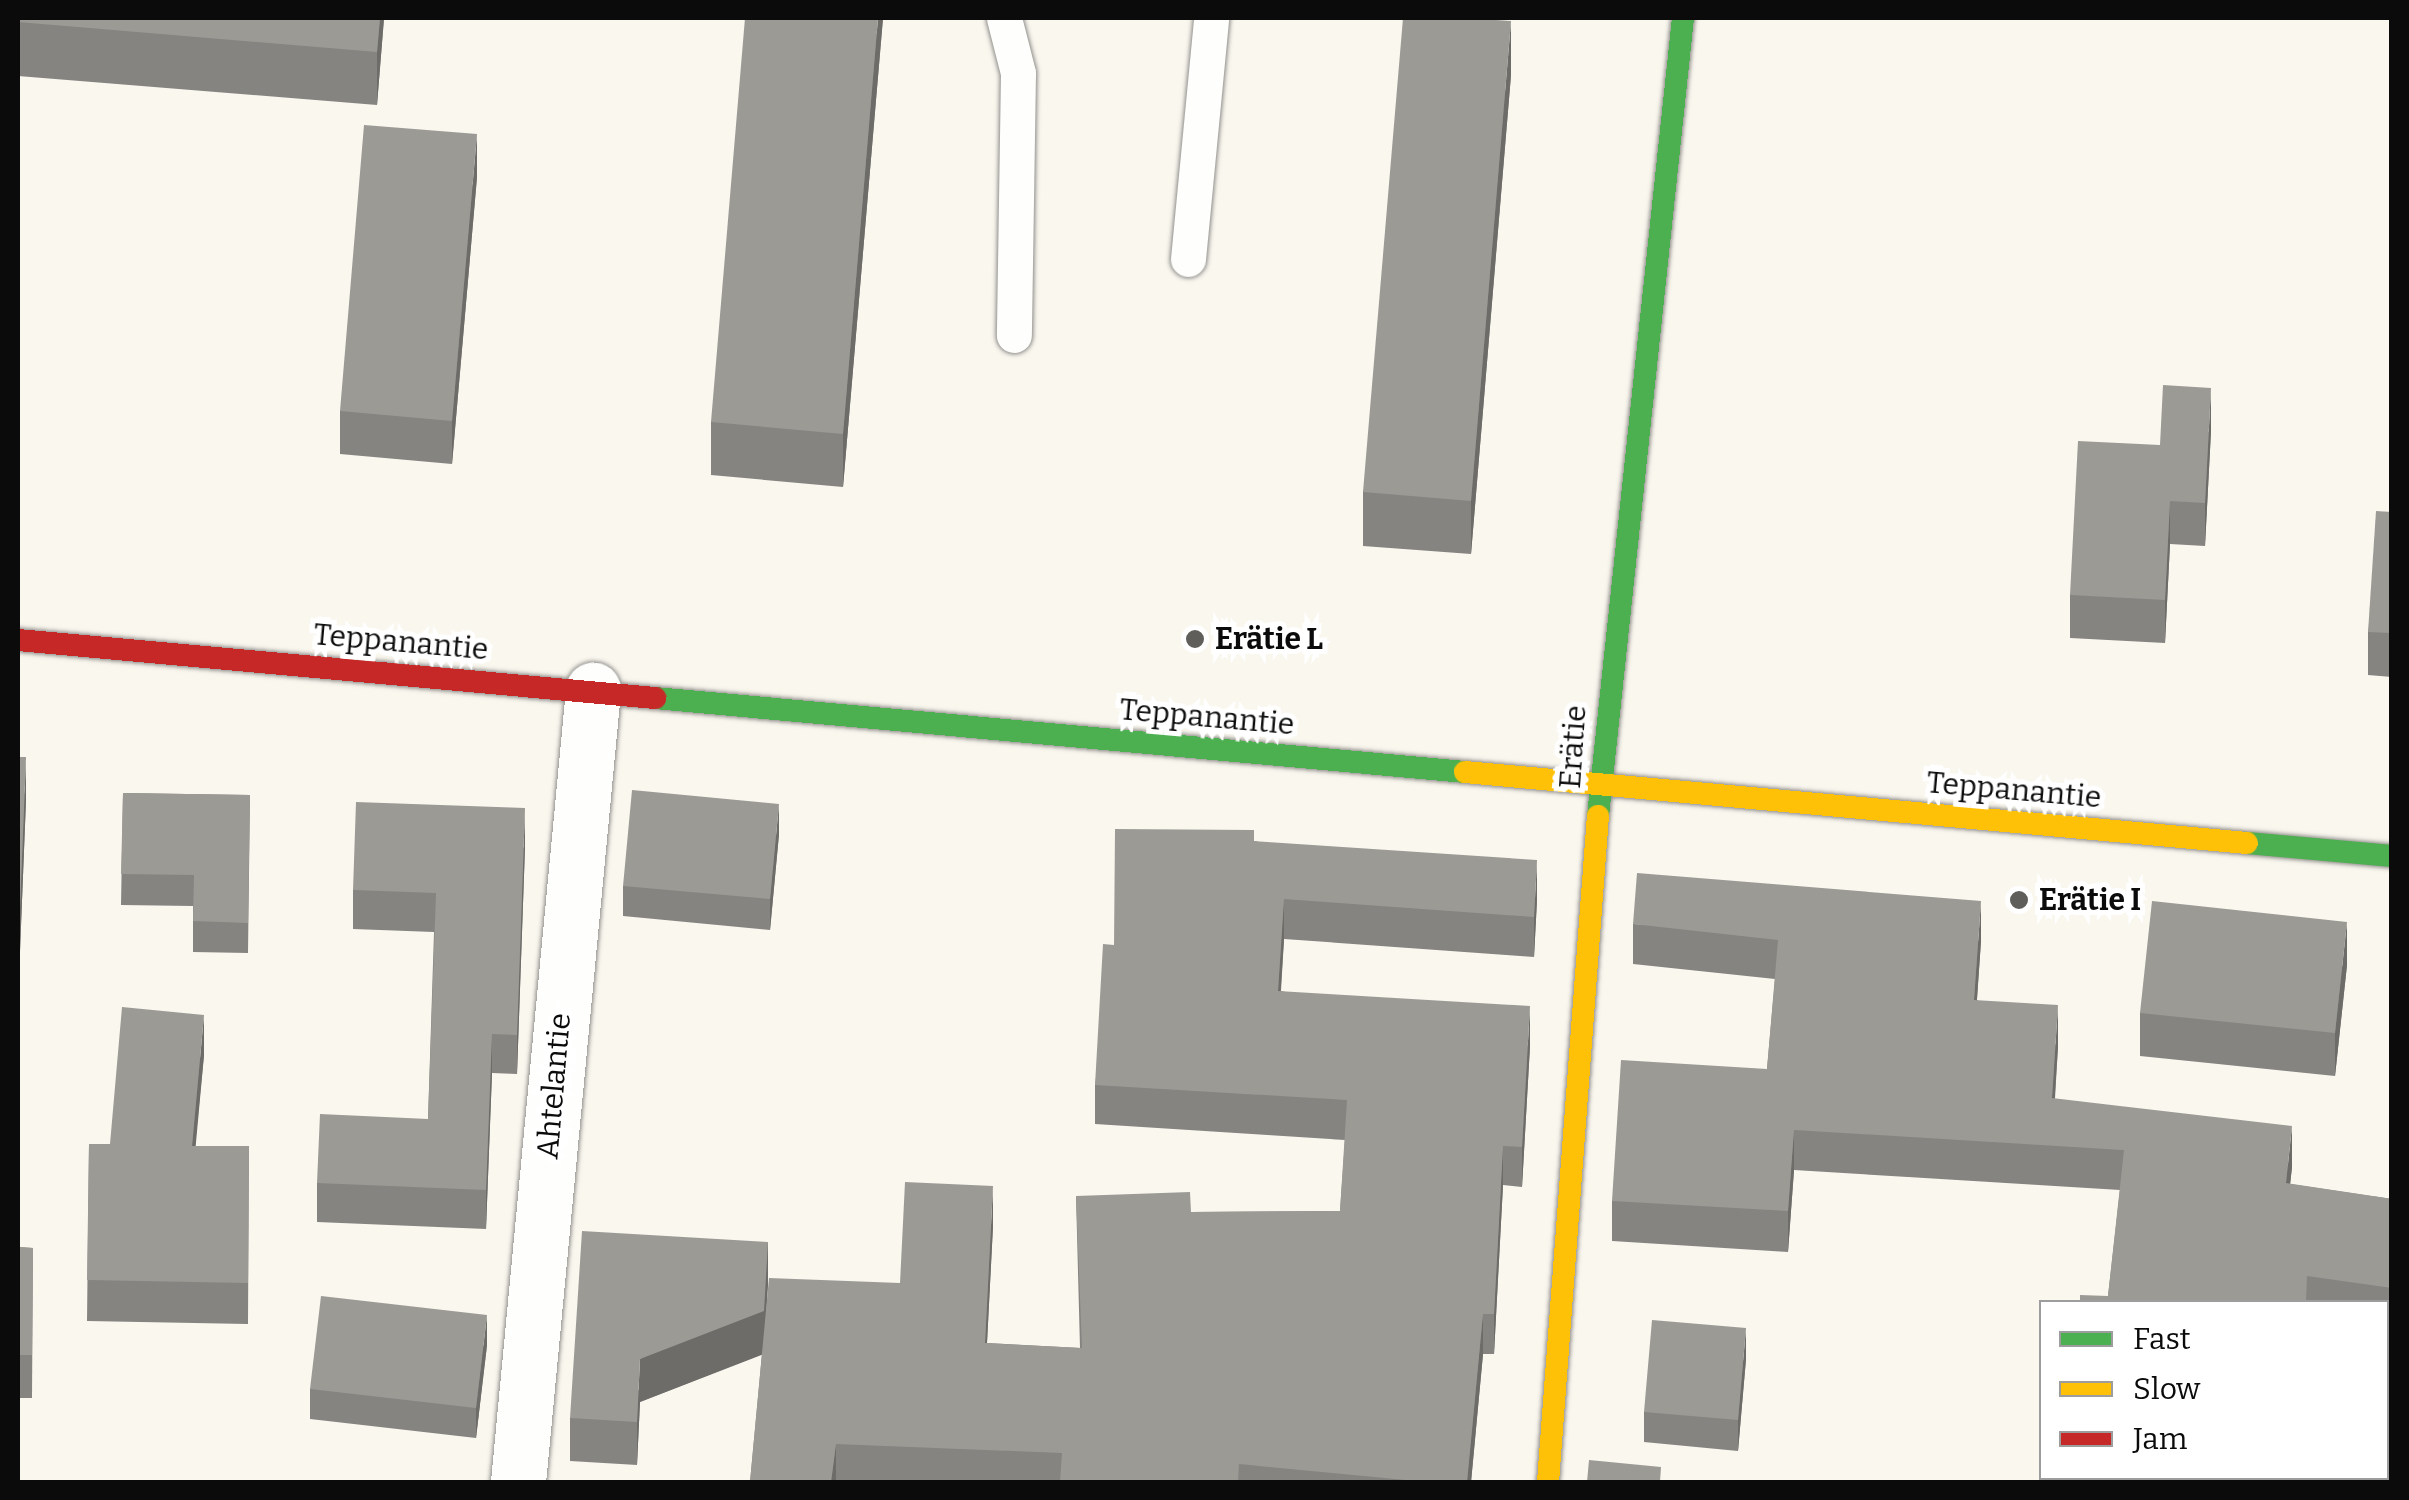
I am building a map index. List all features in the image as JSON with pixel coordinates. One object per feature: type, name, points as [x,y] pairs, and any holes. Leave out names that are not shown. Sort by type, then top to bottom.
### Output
[{"type":"street","name":"Erätie","points":[[1548,1482],[1601,783],[1683,18]]},
{"type":"street","name":"Teppanantie","points":[[18,640],[2392,856]]},
{"type":"street","name":"Ahtelantie","points":[[518,1482],[593,690]]},
{"type":"lane","points":[[1004,18],[1018,73],[1014,336]]},
{"type":"lane","points":[[1188,259],[1211,18]]},
{"type":"building","points":[[18,18],[380,18],[377,52],[18,22]]},
{"type":"building","points":[[745,18],[878,18],[843,434],[711,422]]},
{"type":"building","points":[[1403,18],[1511,21],[1471,501],[1363,492]]},
{"type":"building","points":[[364,125],[477,134],[452,421],[340,411]]},
{"type":"building","points":[[2163,385],[2211,388],[2205,503],[2170,501],[2165,600],[2070,595],[2078,441],[2160,445]]},
{"type":"building","points":[[2376,511],[2392,512],[2392,633],[2368,632]]},
{"type":"building","points":[[18,757],[26,757],[20,907],[18,907]]},
{"type":"building","points":[[632,790],[779,804],[770,899],[623,886]]},
{"type":"building","points":[[123,793],[250,795],[248,923],[193,921],[194,875],[121,874]]},
{"type":"building","points":[[356,802],[525,808],[517,1035],[492,1034],[486,1190],[317,1183],[320,1114],[428,1119],[436,893],[353,890]]},
{"type":"building","points":[[1115,829],[1254,830],[1254,841],[1537,860],[1534,917],[1284,899],[1278,991],[1530,1006],[1522,1147],[1503,1146],[1494,1314],[1483,1314],[1467,1482],[1427,1482],[1239,1464],[1238,1482],[1060,1482],[1062,1453],[836,1444],[831,1482],[750,1482],[769,1278],[900,1283],[905,1182],[993,1186],[985,1343],[1082,1348],[1076,1196],[1190,1192],[1191,1212],[1340,1211],[1347,1100],[1095,1085],[1103,944],[1114,945]]},
{"type":"building","points":[[1637,873],[1981,901],[1974,1000],[2058,1005],[2052,1098],[2292,1126],[2286,1183],[2392,1199],[2392,1288],[2307,1276],[2306,1300],[2080,1300],[2080,1295],[2108,1296],[2124,1150],[1794,1130],[1788,1211],[1612,1201],[1621,1060],[1767,1069],[1778,940],[1633,924]]},
{"type":"building","points":[[2152,901],[2347,922],[2335,1033],[2140,1013]]},
{"type":"building","points":[[122,1007],[204,1015],[192,1146],[249,1146],[248,1283],[87,1280],[89,1144],[110,1144]]},
{"type":"building","points":[[582,1231],[768,1242],[764,1311],[640,1359],[637,1422],[570,1418]]},
{"type":"building","points":[[18,1247],[33,1248],[32,1355],[18,1355]]},
{"type":"building","points":[[321,1296],[487,1315],[476,1408],[310,1389]]},
{"type":"building","points":[[1652,1320],[1746,1328],[1738,1420],[1644,1412]]},
{"type":"building","points":[[1589,1460],[1661,1467],[1660,1482],[1587,1482]]},
{"type":"building","points":[[2392,1475],[2392,1482],[2330,1482],[2389,1480]]},
{"type":"traffic: fast","points":[[1598,816],[1683,18]]},
{"type":"traffic: fast","points":[[655,698],[1465,772]]},
{"type":"traffic: fast","points":[[2247,843],[2392,856]]},
{"type":"traffic: slow","points":[[1465,772],[2247,843]]},
{"type":"traffic: slow","points":[[1548,1482],[1598,816]]},
{"type":"traffic: jam","points":[[18,640],[655,698]]},
{"type":"place","name":"Erätie L","points":[[1195,639]]},
{"type":"place","name":"Erätie I","points":[[2019,900]]}]
